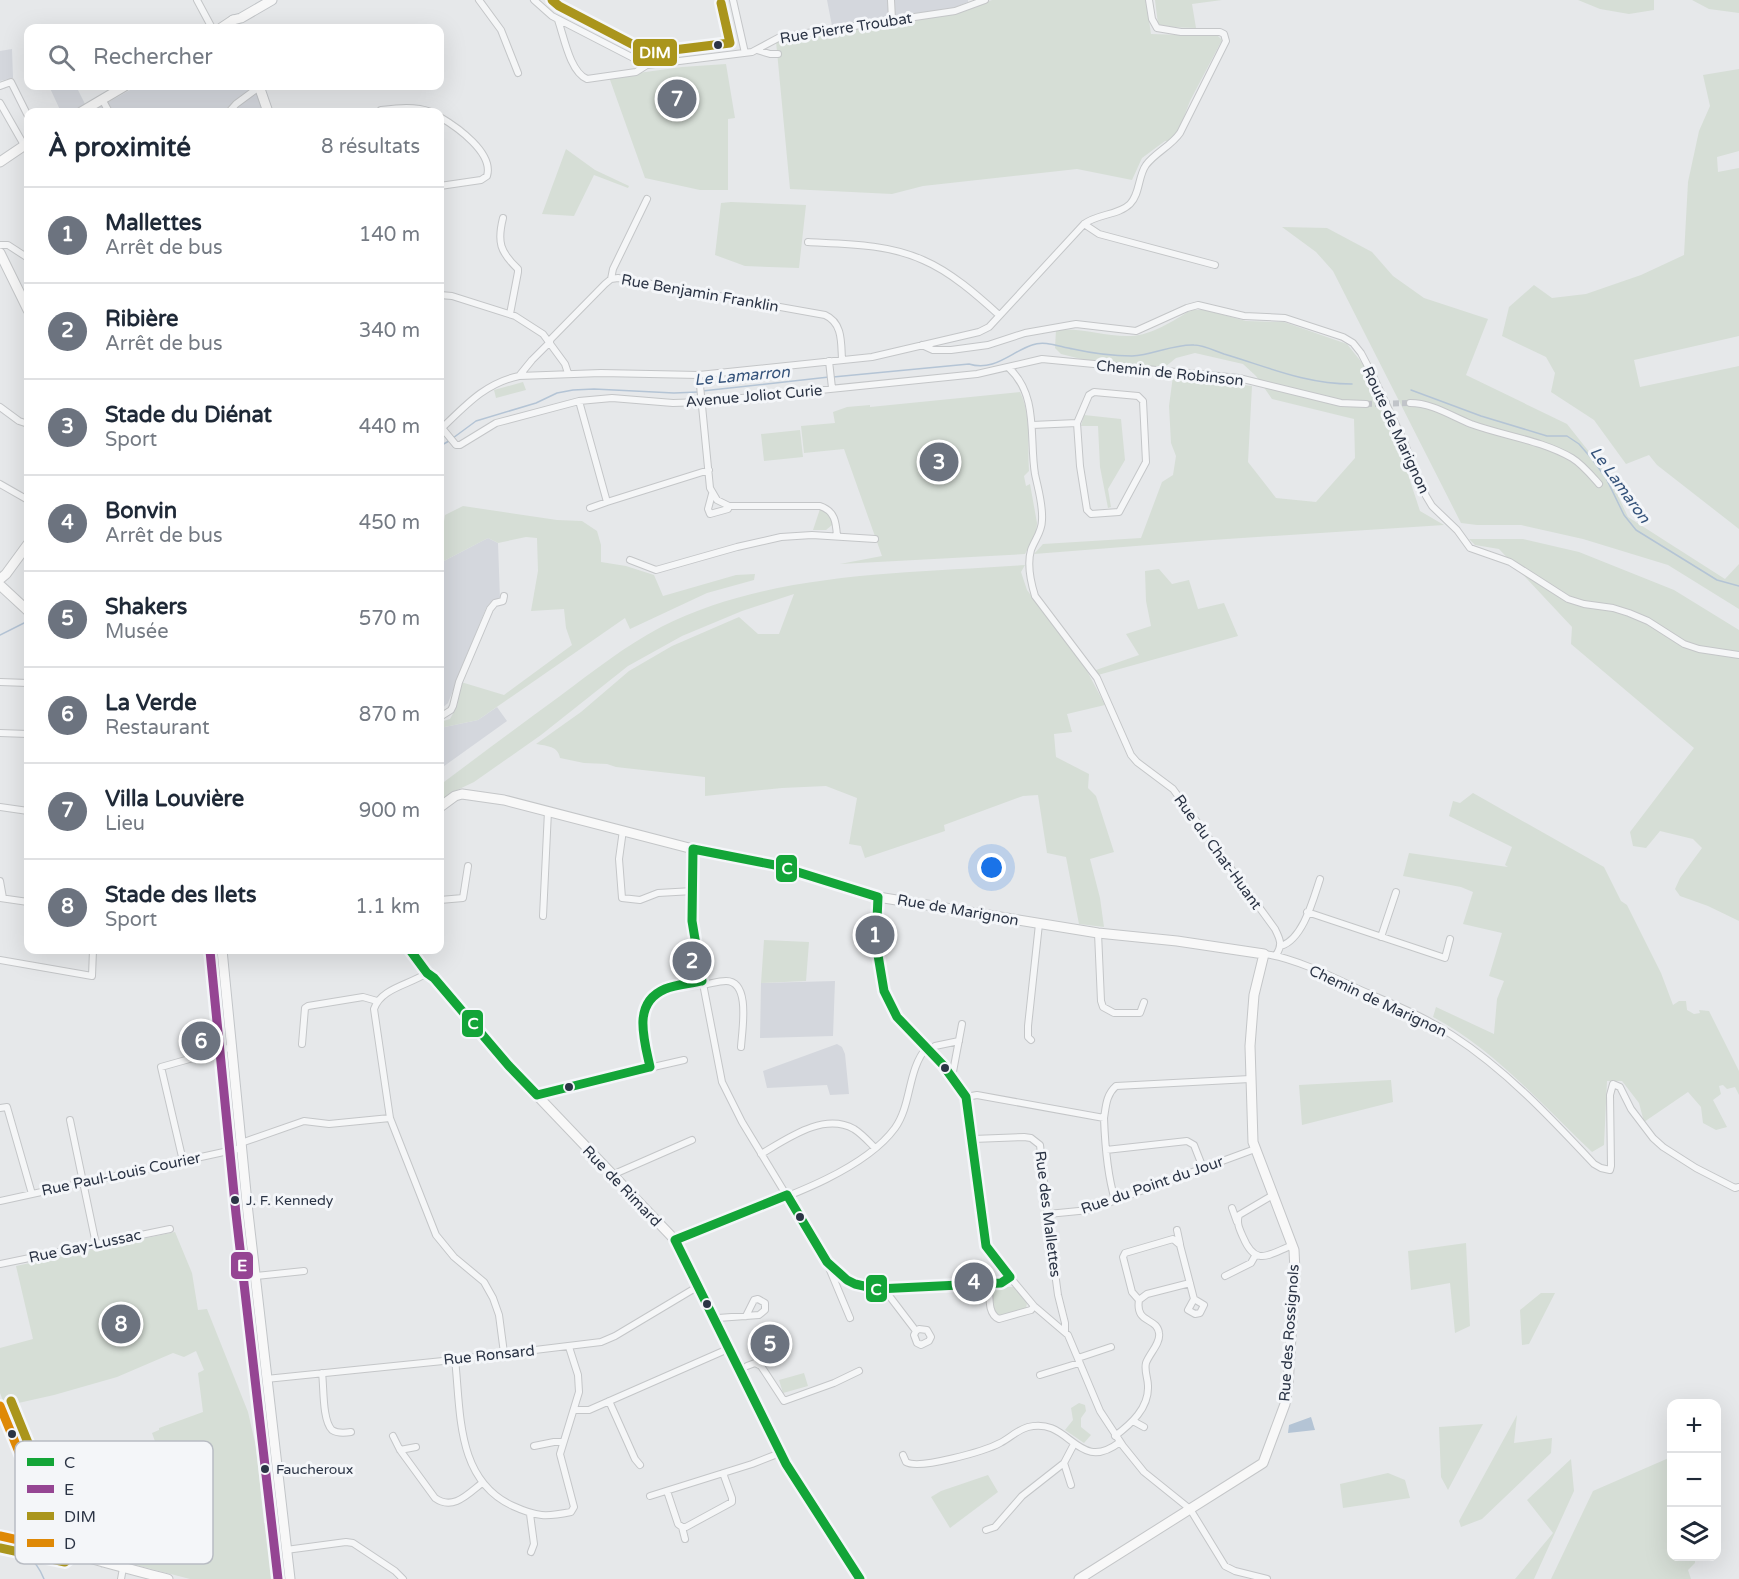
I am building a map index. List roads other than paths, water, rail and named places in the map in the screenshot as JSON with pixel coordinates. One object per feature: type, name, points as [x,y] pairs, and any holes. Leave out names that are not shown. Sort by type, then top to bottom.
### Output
[{"type":"street","points":[[197,0],[210,24]]},
{"type":"street","points":[[235,24],[272,0]]},
{"type":"street","points":[[479,0],[501,30],[518,73]]},
{"type":"street","points":[[534,0],[558,20],[647,65]]},
{"type":"street","points":[[733,0],[745,52]]},
{"type":"street","points":[[891,0],[892,20]]},
{"type":"street","name":"Rue Pierre Troubat","points":[[558,20],[575,69],[587,79],[636,72],[647,65],[757,50],[780,37],[955,11],[985,0]]},
{"type":"street","points":[[444,426],[483,390],[508,378],[519,376],[638,373],[699,375],[872,357],[984,330],[1083,224],[1131,204],[1146,165],[1180,133],[1226,41],[1224,34],[1220,32],[1181,32],[1157,28],[1152,19],[1149,0]]},
{"type":"street","points":[[757,50],[778,54]]},
{"type":"street","points":[[0,86],[11,82],[24,108]]},
{"type":"street","points":[[87,108],[118,90]]},
{"type":"street","points":[[232,108],[254,90]]},
{"type":"street","points":[[260,90],[267,108]]},
{"type":"street","points":[[102,99],[107,108]]},
{"type":"street","points":[[0,103],[24,141]]},
{"type":"street","points":[[397,108],[415,108]]},
{"type":"street","points":[[444,120],[467,135],[487,162],[489,169],[487,176],[480,180],[444,185]]},
{"type":"street","points":[[0,162],[24,145]]},
{"type":"street","points":[[611,279],[613,269],[647,199]]},
{"type":"street","points":[[503,218],[500,229],[501,248],[504,256],[518,269],[510,314]]},
{"type":"street","points":[[1083,224],[1099,234],[1215,266]]},
{"type":"street","points":[[808,242],[866,246],[921,259],[935,266],[999,315]]},
{"type":"street","points":[[0,245],[8,245],[24,255]]},
{"type":"street","points":[[0,253],[24,299]]},
{"type":"street","name":"Rue Benjamin Franklin","points":[[519,376],[611,279],[618,278],[825,315],[832,318],[837,325],[842,360]]},
{"type":"street","points":[[444,295],[510,314],[543,334],[565,364],[568,374]]},
{"type":"street","name":"Route de Marignon","points":[[922,345],[933,350],[988,345],[1033,331],[1076,324],[1136,331],[1198,305],[1244,316],[1285,318],[1343,337],[1353,343],[1361,353],[1372,374],[1426,496],[1432,506],[1457,530],[1470,549],[1510,562],[1568,599],[1629,613],[1647,621],[1684,644],[1739,655]]},
{"type":"street","name":"Chemin de Robinson","points":[[1009,368],[1042,359],[1239,378],[1341,403],[1366,404]]},
{"type":"street","points":[[829,361],[832,385]]},
{"type":"street","name":"Avenue Joliot Curie","points":[[444,432],[454,443],[460,445],[496,423],[579,401],[612,398],[673,403],[702,402],[832,385],[977,374],[1009,368]]},
{"type":"street","name":"Rue du Chat-Huant","points":[[1009,368],[1028,398],[1033,454],[1042,504],[1041,532],[1030,553],[1035,596],[1097,678],[1131,755],[1173,789],[1275,929],[1281,946]]},
{"type":"street","points":[[699,375],[712,495],[708,509],[710,514],[728,509],[729,506]]},
{"type":"street","points":[[1094,392],[1138,396],[1143,401],[1146,462],[1119,512],[1091,514],[1087,510],[1080,466],[1077,423],[1089,395],[1094,392]]},
{"type":"street","points":[[579,401],[608,502]]},
{"type":"street","points":[[1410,403],[1424,404],[1472,424],[1561,452],[1574,458],[1599,484]]},
{"type":"street","points":[[0,407],[24,423]]},
{"type":"street","points":[[1032,425],[1077,423]]},
{"type":"street","points":[[590,508],[709,470]]},
{"type":"street","points":[[0,484],[24,498]]},
{"type":"street","points":[[712,495],[729,506],[820,506],[832,512],[837,536]]},
{"type":"street","points":[[630,560],[656,570],[781,537],[875,538]]},
{"type":"street","points":[[2,574],[24,550]]},
{"type":"street","points":[[0,585],[24,608]]},
{"type":"street","points":[[444,715],[453,706],[459,682],[490,609],[495,603],[503,602],[504,596]]},
{"type":"street","points":[[0,682],[24,683]]},
{"type":"street","points":[[0,733],[24,734]]},
{"type":"street","name":"Rue de Marignon","points":[[444,804],[455,796],[470,794],[504,800],[693,849],[775,865],[879,897],[1098,933],[1276,955]]},
{"type":"street","points":[[0,807],[24,811]]},
{"type":"street","points":[[543,916],[548,811]]},
{"type":"street","points":[[623,830],[619,859],[621,898],[640,900],[658,893],[693,891]]},
{"type":"street","points":[[693,849],[694,937],[722,1082],[734,1109],[827,1262],[850,1318]]},
{"type":"street","points":[[444,900],[463,898],[468,866]]},
{"type":"street","points":[[1276,955],[1281,946],[1298,934],[1320,879]]},
{"type":"street","points":[[0,881],[1,898],[24,901]]},
{"type":"street","points":[[1381,937],[1396,892]]},
{"type":"street","points":[[879,897],[879,969],[883,991],[889,1005],[952,1077],[966,1097],[986,1246],[1034,1306],[1065,1332]]},
{"type":"street","points":[[1307,912],[1445,958],[1450,939]]},
{"type":"street","points":[[1032,1040],[1028,1037],[1028,1026],[1039,924]]},
{"type":"street","points":[[1098,933],[1103,1007],[1114,1013],[1140,1013],[1144,1002]]},
{"type":"street","points":[[0,960],[92,976],[93,954]]},
{"type":"street","points":[[222,954],[266,1379],[290,1579]]},
{"type":"street","name":"Rue de Rimard","points":[[413,954],[508,1066],[675,1240],[780,1453],[802,1492],[860,1579]]},
{"type":"street","name":"Rue des Rossignols","points":[[1079,1579],[1263,1463],[1285,1404],[1295,1271],[1293,1245],[1255,1149],[1250,1079],[1254,995],[1264,954]]},
{"type":"street","name":"Chemin de Marignon","points":[[1276,955],[1344,982],[1452,1034],[1531,1099],[1601,1168],[1610,1170],[1611,1166],[1610,1095],[1611,1088],[1616,1084],[1620,1087],[1631,1109],[1653,1138],[1663,1147],[1696,1168],[1737,1188]]},
{"type":"street","points":[[427,973],[385,994],[377,1001],[374,1009],[374,1022],[390,1118],[436,1235],[454,1257],[484,1282],[493,1298],[499,1316],[504,1353]]},
{"type":"street","points":[[650,1067],[641,1028],[642,1015],[647,1002],[666,988],[726,981],[736,984],[743,996],[741,1047]]},
{"type":"street","points":[[302,1044],[304,1008],[363,998],[377,1001]]},
{"type":"street","points":[[952,1077],[962,1024]]},
{"type":"street","points":[[675,1240],[843,1171],[875,1148],[895,1128],[904,1109],[919,1058],[928,1049],[958,1041]]},
{"type":"street","points":[[183,1161],[161,1067],[232,1047]]},
{"type":"street","points":[[537,1095],[684,1060]]},
{"type":"street","points":[[1115,1200],[1111,1189],[1104,1118],[1107,1097],[1116,1086],[1250,1079]]},
{"type":"street","points":[[966,1097],[976,1095],[1104,1118]]},
{"type":"street","points":[[4,1108],[32,1194]]},
{"type":"street","name":"Rue Paul-Louis Courier","points":[[0,1201],[241,1146],[303,1120],[329,1124],[390,1118]]},
{"type":"street","points":[[70,1120],[96,1244]]},
{"type":"street","points":[[761,1154],[800,1131],[826,1124],[851,1128],[875,1148]]},
{"type":"street","name":"Rue des Mallettes","points":[[973,1140],[1024,1137],[1037,1141],[1042,1152],[1058,1294],[1065,1332],[1071,1341],[1100,1411],[1115,1436],[1144,1472],[1190,1509],[1225,1566],[1235,1571],[1267,1579]]},
{"type":"street","points":[[612,1175],[692,1140]]},
{"type":"street","points":[[1106,1150],[1187,1141],[1194,1145],[1203,1167]]},
{"type":"street","name":"Rue du Point du Jour","points":[[1048,1214],[1089,1210],[1255,1149]]},
{"type":"street","points":[[1238,1223],[1239,1215],[1244,1211],[1274,1195]]},
{"type":"street","points":[[1232,1208],[1248,1249],[1255,1256],[1261,1257],[1293,1245]]},
{"type":"street","name":"Rue Gay-Lussac","points":[[0,1264],[170,1229]]},
{"type":"street","points":[[1177,1230],[1194,1299]]},
{"type":"street","points":[[1139,1300],[1132,1292],[1123,1257],[1125,1253],[1173,1239],[1180,1245]]},
{"type":"street","points":[[1225,1276],[1251,1263],[1255,1256]]},
{"type":"street","points":[[827,1262],[847,1280],[884,1289],[1001,1283],[1010,1277]]},
{"type":"street","points":[[256,1276],[304,1271]]},
{"type":"street","points":[[838,1292],[847,1280]]},
{"type":"street","points":[[1115,1436],[1133,1421],[1144,1404],[1148,1386],[1146,1364],[1160,1334],[1156,1326],[1141,1315],[1139,1300],[1147,1294],[1190,1283]]},
{"type":"street","points":[[989,1284],[991,1313],[995,1318],[999,1319],[1031,1310],[1034,1306]]},
{"type":"street","name":"Rue Ronsard","points":[[266,1379],[601,1342],[697,1287]]},
{"type":"street","points":[[884,1289],[916,1331]]},
{"type":"street","points":[[713,1319],[746,1316]]},
{"type":"street","points":[[455,1359],[466,1448],[482,1483],[496,1497],[530,1514],[552,1516],[573,1510],[574,1502],[561,1460],[562,1442],[574,1410],[579,1383],[569,1347]]},
{"type":"street","points":[[1041,1376],[1111,1347]]},
{"type":"street","points":[[574,1410],[589,1410],[728,1349]]},
{"type":"street","points":[[747,1366],[756,1363],[761,1366],[783,1401],[834,1383],[859,1371]]},
{"type":"street","points":[[322,1373],[327,1421],[332,1430],[339,1433],[351,1432]]},
{"type":"street","points":[[609,1401],[634,1460],[640,1465]]},
{"type":"street","points":[[0,1406],[15,1442]]},
{"type":"street","points":[[1133,1421],[1144,1427]]},
{"type":"street","points":[[903,1455],[906,1462],[915,1465],[960,1457],[999,1443],[1020,1430],[1033,1426],[1051,1426],[1074,1444],[1089,1452],[1106,1450],[1120,1442]]},
{"type":"street","points":[[393,1436],[400,1450],[440,1502],[457,1502],[482,1483]]},
{"type":"street","points":[[534,1446],[562,1442]]},
{"type":"street","points":[[986,1530],[995,1527],[1022,1496],[1064,1463],[1074,1444]]},
{"type":"street","points":[[400,1450],[416,1447]]},
{"type":"street","points":[[650,1496],[780,1453]]},
{"type":"street","points":[[1064,1463],[1071,1485]]},
{"type":"street","points":[[681,1527],[686,1527],[732,1502],[723,1473]]},
{"type":"street","points":[[667,1491],[685,1539]]},
{"type":"street","points":[[530,1514],[534,1544],[531,1552]]},
{"type":"street","points":[[0,1536],[15,1539]]},
{"type":"street","points":[[286,1550],[353,1543],[395,1571],[403,1579]]},
{"type":"street","points":[[110,1564],[168,1579]]},
{"type":"street","points":[[121,1579],[123,1568]]},
{"type":"water","points":[[1311,1417],[1315,1430],[1288,1433],[1289,1425]]},
{"type":"waterway","name":"Le Lamaron","points":[[833,377],[969,364],[986,365],[1037,344],[1132,356],[1178,346],[1194,345],[1302,378],[1352,384]]},
{"type":"waterway","name":"Le Lamarron","points":[[702,391],[829,377]]},
{"type":"waterway","name":"Le Lamarron","points":[[453,438],[476,421],[536,403],[557,393],[594,389],[698,392]]},
{"type":"waterway","name":"Le Lamaron","points":[[1411,390],[1481,416],[1547,436],[1567,436],[1579,444],[1606,478],[1624,515],[1636,530],[1717,580],[1739,586]]},
{"type":"waterway","name":"Le Lamarron","points":[[444,444],[449,441]]},
{"type":"waterway","name":"Le Lamarron","points":[[0,635],[24,623]]},
{"type":"waterway","points":[[0,1552],[15,1553]]},
{"type":"waterway","points":[[36,1564],[44,1579]]},
{"type":"tunnel","points":[[1366,404],[1410,403]]},
{"type":"place","name":"Villa Louvière","points":[[677,99]]},
{"type":"place","name":"Stade du Diénat","points":[[939,462]]},
{"type":"place","name":"Mallettes","points":[[875,935]]},
{"type":"place","name":"Ribière","points":[[692,961]]},
{"type":"place","name":"La Verde","points":[[201,1041]]},
{"type":"place","name":"J. F. Kennedy","points":[[235,1200]]},
{"type":"place","name":"Bonvin","points":[[974,1282]]},
{"type":"place","name":"Stade des Ilets","points":[[121,1324]]},
{"type":"place","name":"Shakers","points":[[770,1344]]},
{"type":"place","name":"Faucheroux","points":[[265,1469]]}]
